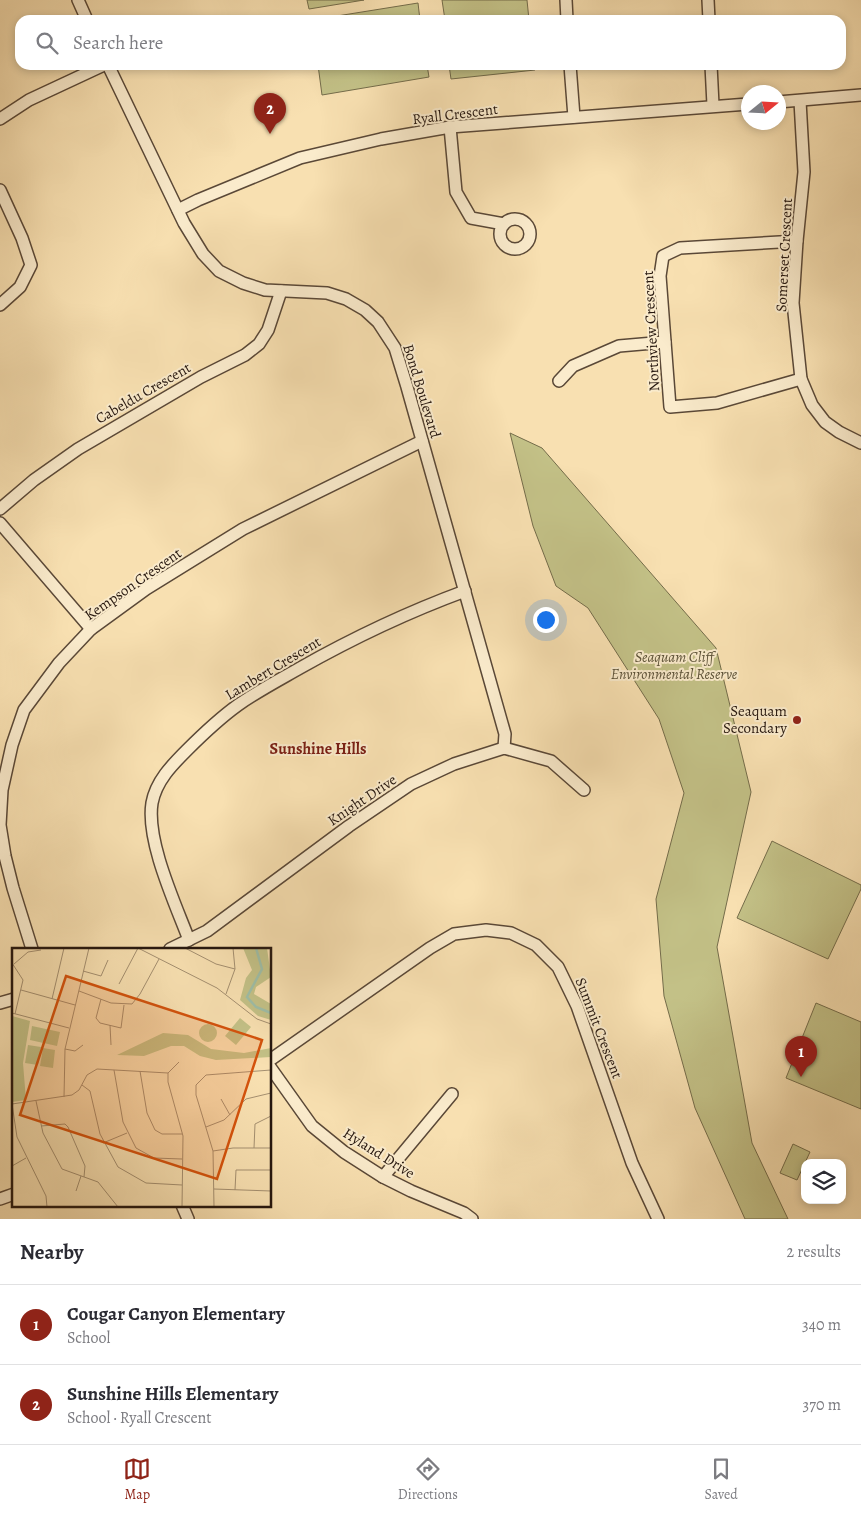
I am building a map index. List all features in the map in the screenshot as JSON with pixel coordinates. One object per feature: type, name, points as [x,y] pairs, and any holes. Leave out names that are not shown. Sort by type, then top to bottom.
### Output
[{"type":"street","points":[[78,0],[85,15]]},
{"type":"street","points":[[566,0],[567,15]]},
{"type":"street","points":[[708,0],[709,15]]},
{"type":"street","points":[[0,118],[29,100],[93,70]]},
{"type":"street","name":"Bond Boulevard","points":[[110,70],[184,223],[203,254],[219,271],[243,284],[265,290],[327,293],[346,299],[365,310],[378,322],[395,348],[505,734],[504,748]]},
{"type":"street","points":[[570,70],[574,117]]},
{"type":"street","points":[[711,70],[713,106]]},
{"type":"street","points":[[786,102],[861,95]]},
{"type":"street","name":"Somerset Crescent","points":[[800,101],[804,172],[793,303],[801,379],[812,405],[825,422],[839,432],[861,443]]},
{"type":"street","name":"Ryall Crescent","points":[[178,210],[300,158],[381,139],[450,127],[741,104]]},
{"type":"street","points":[[450,127],[456,192],[471,218],[504,224]]},
{"type":"street","points":[[0,190],[22,238],[31,265],[20,287],[0,305]]},
{"type":"street","name":"Northview Crescent","points":[[797,241],[680,248],[663,256],[660,276],[670,406],[717,403],[801,379]]},
{"type":"street","name":"Cabeldu Crescent","points":[[0,509],[34,480],[78,449],[245,354],[259,344],[268,330],[281,291]]},
{"type":"street","points":[[559,381],[573,366],[619,346],[665,342]]},
{"type":"street","name":"Kempson Crescent","points":[[32,948],[5,856],[0,825],[2,790],[12,745],[24,710],[59,663],[92,629],[146,589],[243,529],[422,441]]},
{"type":"street","points":[[0,523],[92,629]]},
{"type":"street","name":"Lambert Crescent","points":[[189,940],[158,858],[152,828],[152,803],[164,775],[204,734],[238,705],[333,649],[426,605],[465,592]]},
{"type":"street","points":[[504,748],[550,760],[584,790]]},
{"type":"street","name":"Knight Drive","points":[[172,948],[207,930],[349,826],[411,784],[454,764],[504,748]]},
{"type":"street","name":"Summit Crescent","points":[[271,1059],[430,948],[454,934],[486,930],[511,933],[536,945],[558,967],[577,1006],[632,1163],[658,1219]]},
{"type":"street","name":"Hyland Drive","points":[[271,1068],[312,1126],[344,1152],[383,1177],[464,1213],[472,1219]]},
{"type":"street","points":[[383,1177],[452,1094]]},
{"type":"street","points":[[0,1199],[12,1195]]},
{"type":"street","points":[[182,1206],[188,1219]]},
{"type":"green space","points":[[307,0],[364,0],[309,9]]},
{"type":"green space","points":[[442,0],[527,0],[528,15],[444,15]]},
{"type":"green space","points":[[418,3],[419,15],[343,15]]},
{"type":"green space","points":[[319,70],[428,70],[429,77],[322,95]]},
{"type":"green space","points":[[450,70],[535,70],[451,79]]},
{"type":"green space","name":"Seaquam Cliff Environmental Reserve","points":[[510,433],[542,448],[716,648],[751,792],[717,947],[752,1143],[788,1219],[745,1219],[695,1108],[664,996],[656,899],[684,793],[659,719],[588,608],[556,586],[533,526]]},
{"type":"green space","points":[[772,841],[861,885],[861,889],[828,959],[737,918]]},
{"type":"green space","points":[[816,1003],[861,1022],[861,1109],[786,1078]]},
{"type":"green space","points":[[793,1144],[810,1152],[807,1159],[801,1159],[801,1171],[797,1180],[780,1173]]},
{"type":"place","name":"Sunshine Hills Elementary","points":[[270,134]]},
{"type":"place","name":"Seaquam Secondary","points":[[797,720]]},
{"type":"place","name":"Cougar Canyon Elementary","points":[[801,1077]]},
{"type":"district","name":"Sunshine Hills","points":[[318,748]]}]
